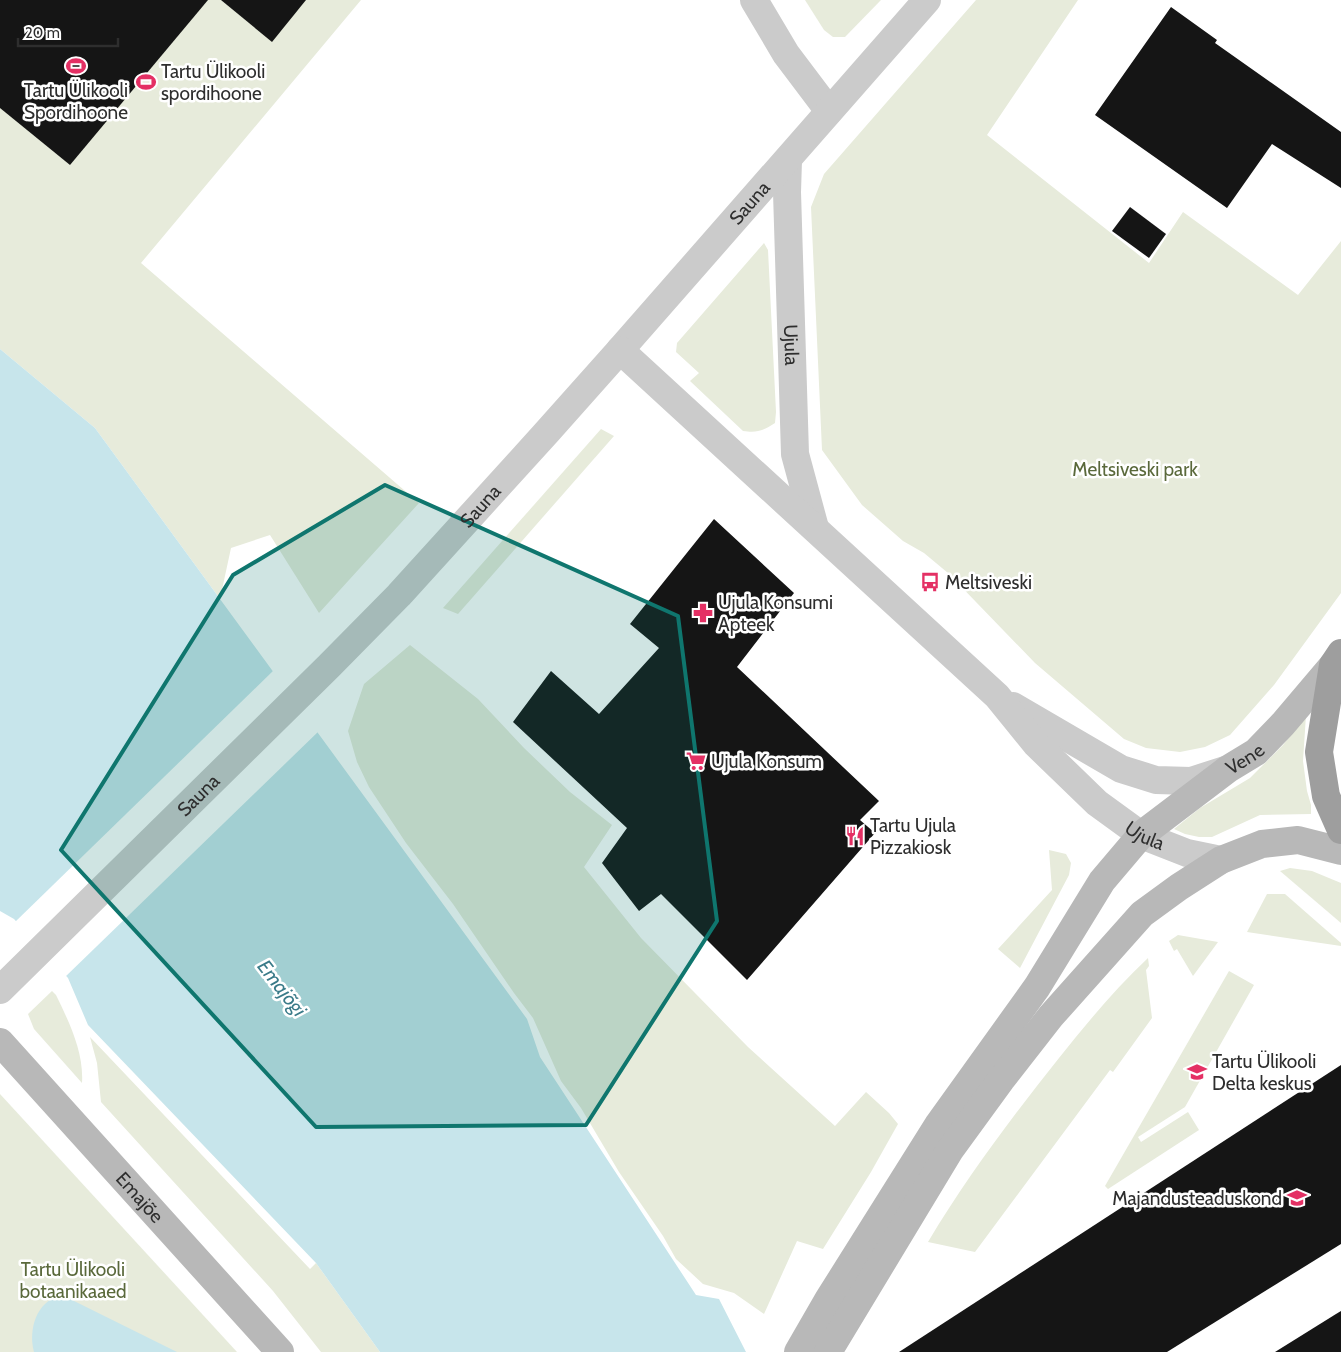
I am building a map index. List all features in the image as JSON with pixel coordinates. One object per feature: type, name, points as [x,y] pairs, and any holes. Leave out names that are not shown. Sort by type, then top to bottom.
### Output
[{"type":"highway","points":[[1337,659],[1319,752],[1326,796],[1341,830]]},
{"type":"main road","name":"Vene","points":[[798,1352],[828,1300],[938,1125],[1037,987],[1102,881],[1141,836],[1228,769],[1256,752],[1284,724],[1337,659]]},
{"type":"main road","points":[[828,1352],[950,1150],[1051,1016],[1142,914],[1221,860],[1262,844],[1298,840],[1341,851]]},
{"type":"main road","name":"Emajõe","points":[[0,1042],[280,1352]]},
{"type":"street","points":[[754,0],[786,54],[829,111]]},
{"type":"street","name":"Sauna","points":[[3,987],[329,666],[430,562],[620,350],[927,0]]},
{"type":"street","name":"Ujula","points":[[788,160],[787,192],[795,454],[814,528]]},
{"type":"street","name":"Ujula","points":[[620,350],[997,696],[1043,751],[1097,803],[1141,836],[1187,853],[1221,860]]},
{"type":"street","name":"Ujula","points":[[997,696],[1121,769],[1156,780],[1190,781],[1228,769]]},
{"type":"highlighted area","points":[[385,485],[678,616],[717,921],[586,1125],[316,1127],[61,850],[233,575]]},
{"type":"green space","points":[[0,0],[361,0],[141,263],[419,503],[319,613],[270,535],[231,548],[220,599],[95,428],[0,349]]},
{"type":"green space","points":[[805,0],[881,0],[845,37],[833,37],[824,30]]},
{"type":"green space","name":"Meltsiveski park","points":[[976,0],[1078,0],[987,135],[1149,263],[1183,212],[1298,295],[1341,241],[1341,593],[1274,685],[1230,735],[1205,747],[1180,752],[1146,748],[1124,739],[1035,663],[948,573],[924,553],[903,541],[862,505],[822,450],[811,207],[824,174]]},
{"type":"green space","points":[[764,243],[768,250],[776,412],[775,423],[760,431],[748,432],[743,431],[690,381],[699,373],[676,352],[677,343]]},
{"type":"green space","points":[[601,429],[614,436],[458,614],[443,608]]},
{"type":"green space","points":[[410,645],[478,699],[524,748],[570,792],[612,825],[584,867],[641,938],[748,1047],[835,1126],[866,1092],[898,1124],[871,1172],[823,1249],[797,1241],[764,1314],[734,1293],[703,1284],[676,1259],[663,1236],[619,1172],[581,1108],[561,1081],[533,1018],[453,904],[406,843],[369,787],[357,762],[348,731],[364,684]]},
{"type":"green space","points":[[1306,715],[1303,761],[1311,814],[1260,815],[1212,837],[1199,837],[1174,829],[1200,808],[1250,778],[1283,745]]},
{"type":"green space","points":[[1049,850],[1066,854],[1071,863],[1069,875],[1020,968],[998,949],[1052,890]]},
{"type":"green space","points":[[1290,868],[1312,871],[1341,883],[1341,923],[1280,871]]},
{"type":"green space","points":[[1267,894],[1285,894],[1341,943],[1341,946],[1247,932]]},
{"type":"green space","points":[[1178,935],[1218,942],[1193,976],[1177,949],[1174,951],[1169,941]]},
{"type":"green space","points":[[1148,958],[1149,966],[1146,970],[1152,1018],[1113,1072],[1110,1070],[975,1252],[928,1242],[974,1171],[1041,1080],[1102,1006]]},
{"type":"green space","points":[[1229,971],[1254,985],[1185,1107],[1138,1137],[1141,1142],[1188,1112],[1199,1130],[1108,1189],[1105,1186]]},
{"type":"green space","points":[[52,991],[56,995],[75,1038],[81,1060],[82,1083],[34,1029],[28,1014]]},
{"type":"green space","points":[[90,1037],[310,1269],[316,1263],[380,1352],[321,1352],[273,1291],[101,1102],[97,1063]]},
{"type":"green space","name":"Tartu Ülikooli botaanikaaed","points":[[0,1094],[237,1352],[0,1352]]},
{"type":"water","name":"Emajõgi","points":[[0,349],[95,428],[527,1019],[540,1057],[696,1295],[719,1299],[746,1352],[380,1352],[316,1263],[88,1025],[68,978],[14,919],[0,911]]},
{"type":"water","points":[[60,1296],[68,1298],[177,1352],[34,1352],[32,1335],[36,1318],[45,1304]]},
{"type":"pier","points":[[275,669],[320,730],[64,978],[14,923]]},
{"type":"building","name":"Tartu Ülikooli Spordihoone","points":[[0,0],[208,0],[70,165],[0,108]]},
{"type":"building","name":"Tartu Ülikooli Spordihoone","points":[[221,0],[306,0],[272,42]]},
{"type":"building","points":[[1171,7],[1217,40],[1215,43],[1341,132],[1341,188],[1272,144],[1227,208],[1095,115]]},
{"type":"building","points":[[1130,207],[1166,234],[1149,258],[1112,231]]},
{"type":"building","name":"Ujula Konsum","points":[[714,519],[794,593],[737,667],[879,801],[860,820],[875,833],[747,980],[661,894],[639,911],[602,863],[627,828],[513,722],[551,671],[599,714],[659,648],[630,624]]},
{"type":"building","points":[[1341,1065],[1341,1244],[1167,1352],[899,1352]]},
{"type":"building","points":[[1341,1311],[1341,1352],[1275,1352],[1336,1314]]},
{"type":"place","name":"Tartu Ülikooli Spordihoone","points":[[76,66]]},
{"type":"place","name":"Tartu Ülikooli spordihoone","points":[[146,82]]},
{"type":"place","name":"Meltsiveski","points":[[930,582]]},
{"type":"place","name":"Ujula Konsumi Apteek","points":[[703,613]]},
{"type":"place","name":"Ujula Konsum","points":[[696,761]]},
{"type":"place","name":"Tartu Ujula Pizzakiosk","points":[[855,836]]},
{"type":"place","name":"Tartu Ülikooli Delta keskus","points":[[1197,1072]]},
{"type":"place","name":"Majandusteaduskond","points":[[1297,1198]]}]
